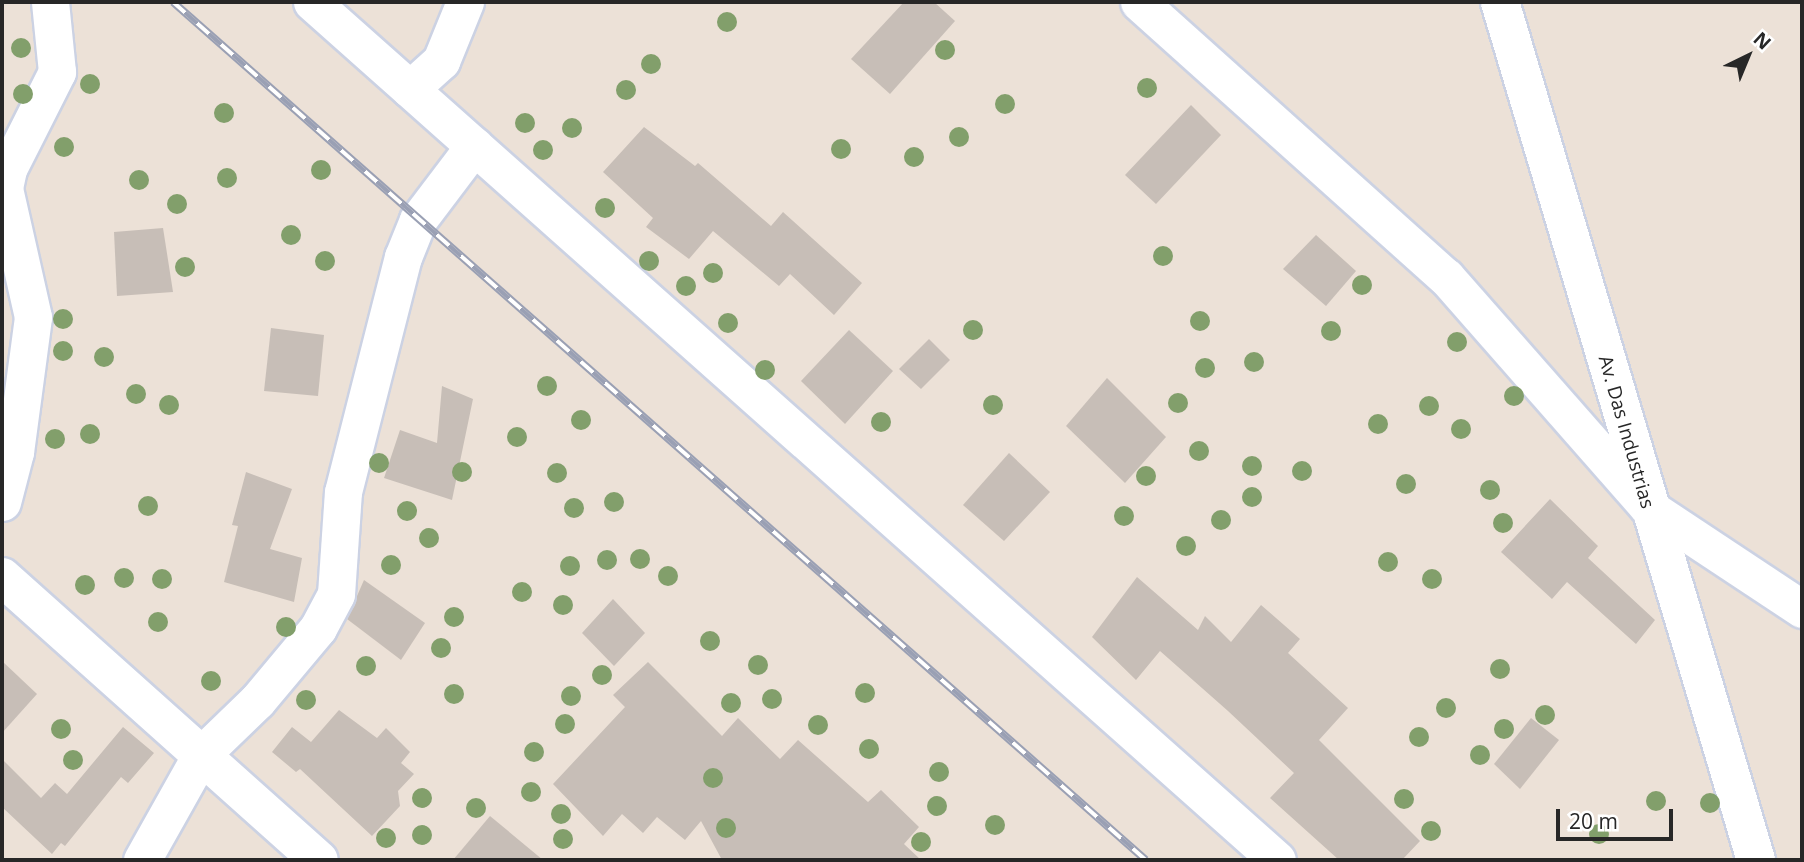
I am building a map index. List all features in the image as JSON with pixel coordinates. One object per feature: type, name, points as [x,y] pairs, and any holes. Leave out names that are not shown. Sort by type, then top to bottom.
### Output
[{"type":"main road","name":"Av. Das Industrias","points":[[1500,2],[1647,507],[1756,860]]},
{"type":"main road","points":[[2,577],[319,860]]},
{"type":"street","points":[[2,502],[15,452],[33,317],[4,188],[8,169],[57,72],[57,40],[50,2]]},
{"type":"street","points":[[312,2],[1277,860]]},
{"type":"street","points":[[410,89],[440,61],[465,2]]},
{"type":"street","points":[[1139,2],[1446,277],[1647,507],[1802,609]]},
{"type":"street","points":[[142,860],[201,755],[257,701],[318,628],[336,594],[343,492],[404,257],[418,220],[474,146]]},
{"type":"building","points":[[904,2],[934,2],[955,21],[890,94],[851,59]]},
{"type":"building","points":[[1191,105],[1221,135],[1156,204],[1125,175]]},
{"type":"building","points":[[644,127],[695,166],[698,163],[771,226],[783,212],[862,283],[834,315],[790,274],[779,286],[713,231],[689,259],[646,227],[653,218],[603,172]]},
{"type":"building","points":[[163,228],[173,292],[117,296],[114,232]]},
{"type":"building","points":[[1316,235],[1356,271],[1326,306],[1283,269]]},
{"type":"building","points":[[271,328],[324,335],[318,396],[264,391]]},
{"type":"building","points":[[849,330],[893,371],[845,424],[801,381]]},
{"type":"building","points":[[929,339],[950,360],[921,389],[899,369]]},
{"type":"building","points":[[1107,378],[1166,437],[1125,483],[1066,426]]},
{"type":"building","points":[[442,386],[473,399],[452,500],[384,478],[400,430],[437,443]]},
{"type":"building","points":[[1009,453],[1050,492],[1004,541],[963,505]]},
{"type":"building","points":[[246,472],[292,489],[270,549],[302,558],[294,602],[224,582],[238,526],[232,525]]},
{"type":"building","points":[[1550,499],[1598,546],[1588,558],[1655,620],[1636,644],[1567,582],[1552,599],[1501,552]]},
{"type":"building","points":[[1137,577],[1198,630],[1205,616],[1231,642],[1261,605],[1300,639],[1288,653],[1348,708],[1319,740],[1420,841],[1402,860],[1339,860],[1270,798],[1294,773],[1228,711],[1160,651],[1136,680],[1092,637]]},
{"type":"building","points":[[364,580],[425,623],[401,660],[347,619]]},
{"type":"building","points":[[613,599],[645,633],[614,666],[582,633]]},
{"type":"building","points":[[2,661],[37,694],[2,733]]},
{"type":"building","points":[[648,662],[722,736],[738,718],[780,759],[798,740],[868,802],[881,790],[919,827],[904,844],[921,860],[722,860],[701,821],[685,840],[657,817],[643,833],[622,814],[603,836],[553,784],[625,707],[613,695]]},
{"type":"building","points":[[339,710],[377,738],[386,728],[410,752],[401,763],[414,774],[398,791],[400,806],[372,836],[300,769],[296,772],[272,752],[292,727],[311,742]]},
{"type":"building","points":[[1531,718],[1559,740],[1520,789],[1494,764]]},
{"type":"building","points":[[123,727],[154,753],[128,783],[121,777],[65,846],[61,843],[52,854],[2,807],[2,759],[41,798],[55,783],[67,794]]},
{"type":"building","points":[[490,816],[543,860],[453,860]]},
{"type":"railway","points":[[173,2],[1146,860]]}]
